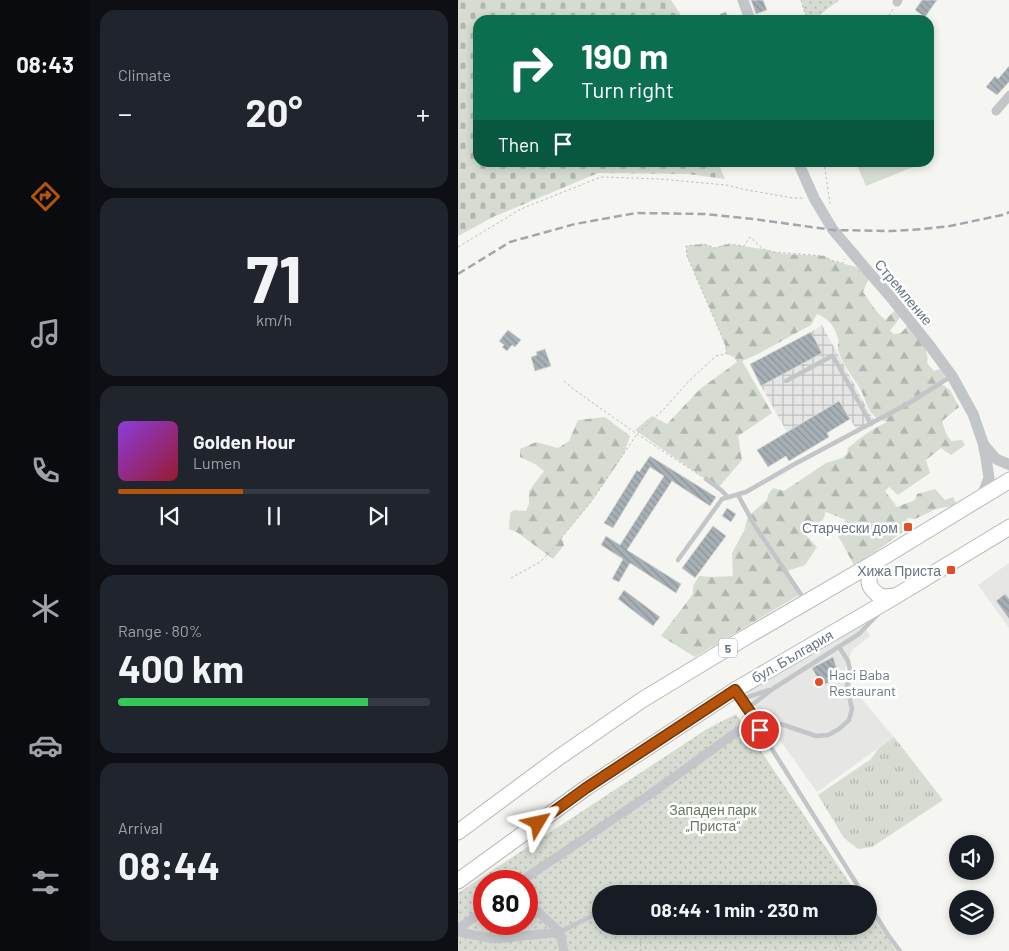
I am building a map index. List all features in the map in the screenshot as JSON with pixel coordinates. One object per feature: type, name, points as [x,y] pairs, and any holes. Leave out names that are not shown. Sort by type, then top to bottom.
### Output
[{"type":"highway","name":"5","points":[[458,832],[558,758],[642,700],[1010,480]]},
{"type":"highway","name":"бул. България","points":[[458,881],[586,788],[1009,528]]},
{"type":"highway","points":[[877,561],[868,579],[872,590],[882,597],[896,596]]},
{"type":"street","points":[[743,0],[748,15]]},
{"type":"street","points":[[996,111],[1010,95]]},
{"type":"street","name":"Стремление","points":[[800,167],[814,198],[833,230],[889,295],[952,376],[973,414],[983,443]]},
{"type":"street","points":[[983,443],[996,459],[1010,465]]},
{"type":"street","points":[[981,498],[988,478],[983,443]]},
{"type":"street","points":[[537,870],[649,795],[755,719],[738,694]]},
{"type":"street","points":[[538,912],[560,932],[564,951]]},
{"type":"street","points":[[458,930],[473,918]]},
{"type":"street","points":[[458,930],[495,939],[560,932]]},
{"type":"lane","points":[[786,381],[832,356],[872,424]]},
{"type":"lane","points":[[678,560],[722,500],[728,496],[738,495],[872,424],[952,376]]},
{"type":"lane","points":[[706,479],[728,496]]},
{"type":"lane","points":[[738,495],[755,526],[806,602]]},
{"type":"lane","points":[[748,708],[774,688],[859,634],[896,596]]},
{"type":"lane","points":[[760,730],[773,724],[781,724],[816,736],[828,735],[839,729],[849,720],[852,709],[847,688],[850,670],[848,661],[839,647]]},
{"type":"lane","points":[[738,694],[774,688]]},
{"type":"lane","points":[[755,719],[856,885]]},
{"type":"lane","points":[[560,932],[592,916]]},
{"type":"lane","points":[[877,917],[900,951]]},
{"type":"path","points":[[801,0],[806,15]]},
{"type":"path","points":[[889,15],[898,1]]},
{"type":"path","points":[[825,167],[830,204]]},
{"type":"path","points":[[458,247],[521,209],[601,177],[660,179],[726,185],[793,198]]},
{"type":"path","points":[[511,578],[540,562],[548,554],[591,502],[638,434],[716,356],[726,354],[723,339],[687,256],[686,246],[704,244],[715,248],[728,244],[744,246],[750,237],[763,249],[773,252],[824,256],[833,261],[843,263],[848,256],[853,254]]},
{"type":"path","points":[[564,381],[638,434],[706,479]]},
{"type":"path","points":[[760,885],[768,882],[779,882],[786,885]]},
{"type":"path","points":[[640,935],[641,951]]},
{"type":"path","points":[[835,935],[842,951]]},
{"type":"shaded area","points":[[822,325],[874,421],[858,432],[839,401],[787,432],[761,386],[822,353],[811,332]]},
{"type":"shaded area","points":[[1009,563],[1009,628],[978,585]]},
{"type":"shaded area","points":[[863,624],[870,636],[852,650],[845,670],[854,690],[894,737],[817,792],[746,693]]},
{"type":"green space","points":[[458,0],[671,0],[681,15],[473,15],[473,167],[720,167],[725,179],[688,174],[598,173],[493,217],[458,236]]},
{"type":"green space","points":[[801,0],[839,0],[820,15],[806,15]]},
{"type":"green space","points":[[858,167],[913,167],[866,186]]},
{"type":"green space","points":[[704,244],[715,248],[728,244],[784,254],[824,256],[833,261],[857,267],[861,272],[867,270],[870,276],[863,292],[877,312],[885,320],[895,310],[901,316],[890,331],[894,334],[901,333],[909,324],[926,345],[927,363],[934,371],[940,369],[945,376],[940,383],[950,390],[959,407],[942,421],[951,441],[962,440],[965,445],[951,455],[941,448],[926,460],[930,473],[898,495],[889,487],[885,491],[897,507],[915,500],[917,494],[935,489],[945,500],[953,497],[957,505],[936,509],[915,519],[907,518],[909,527],[855,567],[835,530],[846,520],[826,512],[823,520],[806,529],[805,534],[817,547],[805,565],[784,572],[799,595],[695,657],[661,636],[693,594],[693,586],[699,576],[733,576],[732,553],[744,531],[748,516],[767,500],[773,488],[784,491],[826,463],[842,458],[853,444],[887,422],[876,418],[871,412],[861,390],[840,355],[835,331],[828,321],[817,314],[811,325],[742,361],[772,413],[738,436],[742,460],[718,488],[635,430],[652,416],[667,424],[700,389],[737,362],[734,357],[726,354],[726,347],[687,256],[686,246]]},
{"type":"green space","points":[[605,417],[630,436],[624,454],[591,502],[562,537],[564,545],[553,559],[518,533],[509,529],[510,513],[514,510],[526,511],[529,504],[529,491],[544,471],[535,464],[520,457],[520,449],[536,442],[558,448],[569,441],[578,420]]},
{"type":"green space","name":"Западен парк „Приста“","points":[[736,714],[851,885],[592,885],[592,935],[877,935],[877,922],[896,951],[458,951],[458,893],[473,883],[473,935],[538,935],[538,870],[493,870],[707,729]]},
{"type":"green space","points":[[894,737],[943,800],[872,847],[858,849],[844,838],[818,795],[871,759],[878,749]]},
{"type":"building","points":[[751,0],[763,0],[767,10],[756,14]]},
{"type":"building","points":[[922,0],[937,0],[926,15],[922,15],[915,10]]},
{"type":"building","points":[[1010,65],[1010,81],[997,95],[986,87],[995,76],[998,79]]},
{"type":"building","points":[[508,330],[521,340],[515,347],[512,345],[507,351],[499,341]]},
{"type":"building","points":[[811,332],[822,353],[761,386],[750,364]]},
{"type":"building","points":[[545,349],[551,366],[535,371],[531,357],[537,355],[536,352]]},
{"type":"building","points":[[839,401],[850,419],[827,433],[829,437],[789,461],[786,456],[768,467],[757,450]]},
{"type":"building","points":[[650,456],[716,497],[710,506],[672,481],[627,550],[681,584],[676,593],[630,563],[619,582],[612,579],[623,559],[601,545],[606,536],[620,545],[664,476],[650,467],[613,528],[604,523],[637,470],[639,472]]},
{"type":"building","points":[[727,508],[736,514],[731,522],[722,516]]},
{"type":"building","points":[[713,526],[726,536],[695,578],[682,568]]},
{"type":"building","points":[[624,590],[660,617],[653,626],[618,599]]},
{"type":"building","points":[[1005,594],[1010,600],[1010,620],[996,601]]},
{"type":"building","points":[[833,657],[837,669],[834,670],[838,678],[821,686],[815,681],[817,677],[812,668]]},
{"type":"railway","points":[[458,274],[510,242],[575,224],[636,213],[705,214],[833,230],[891,231],[950,226],[1010,212]]},
{"type":"place","name":"Старчески дом","points":[[908,527]]},
{"type":"place","name":"Хижа Приста","points":[[951,570]]},
{"type":"place","name":"Haci Baba Restaurant","points":[[819,682]]},
{"type":"route","points":[[538,823],[586,788],[735,690],[755,719],[760,730]]}]
